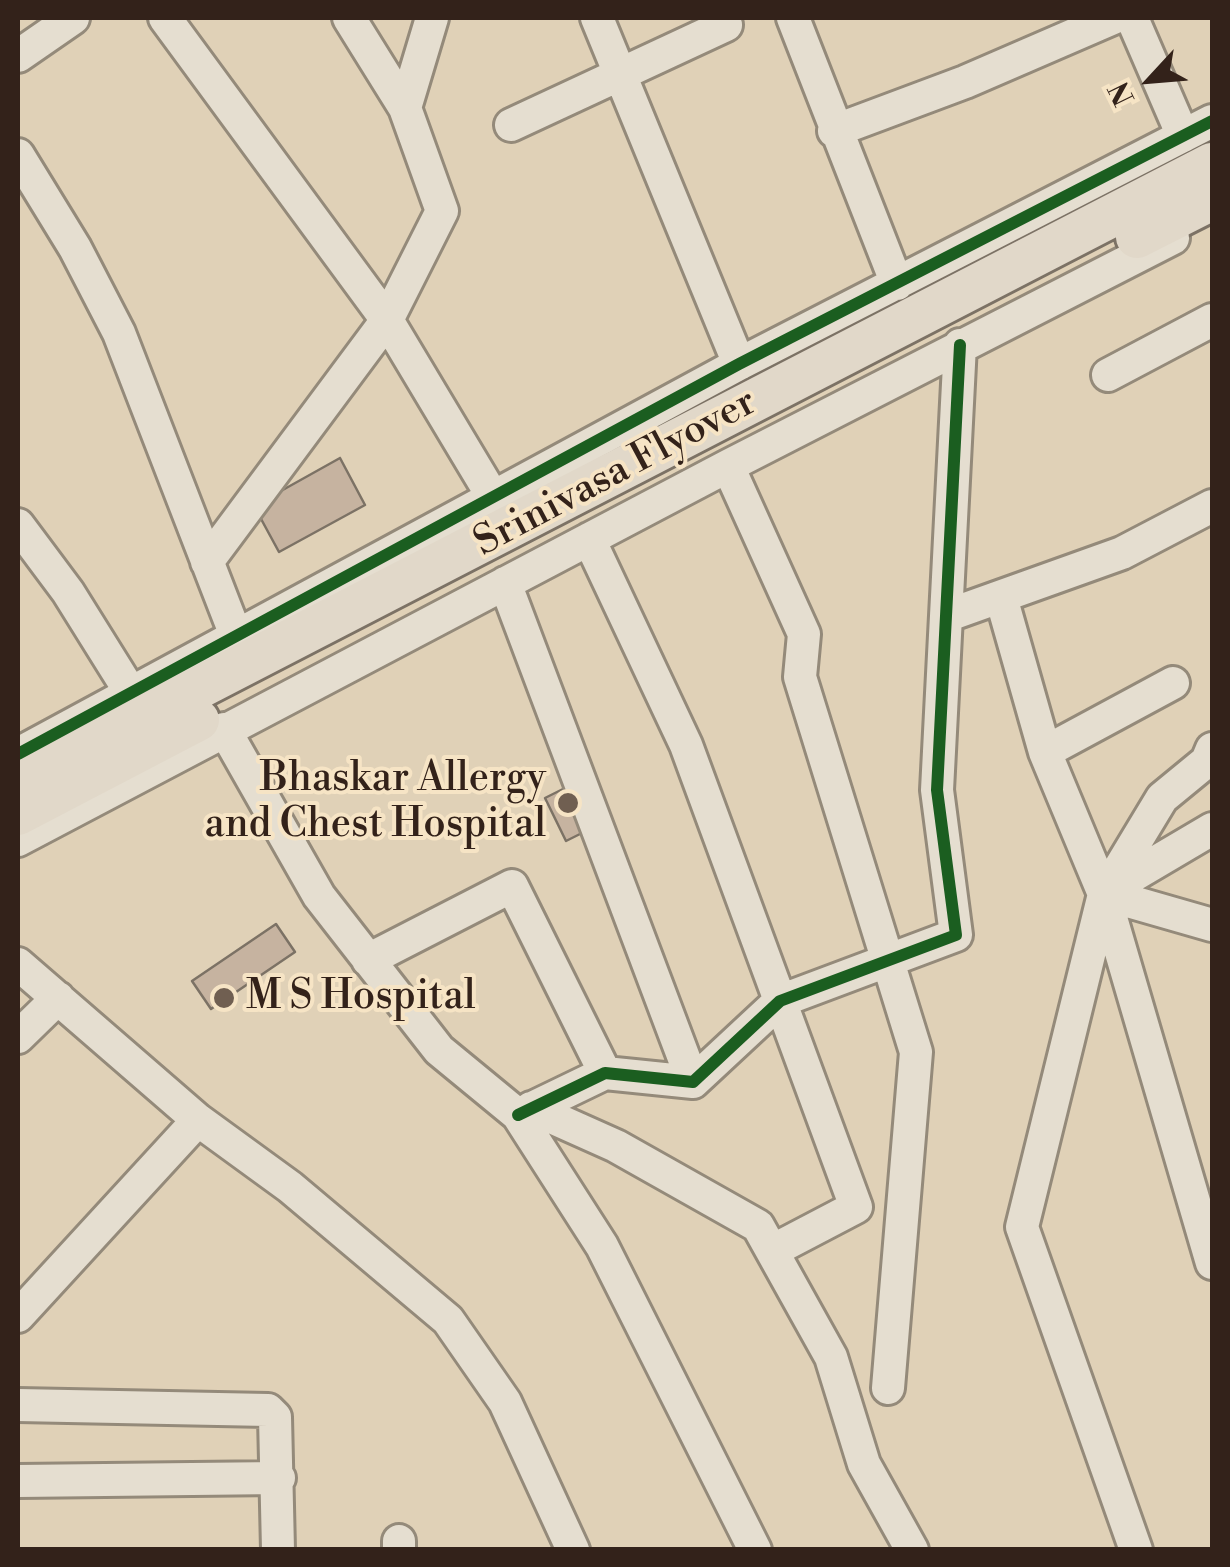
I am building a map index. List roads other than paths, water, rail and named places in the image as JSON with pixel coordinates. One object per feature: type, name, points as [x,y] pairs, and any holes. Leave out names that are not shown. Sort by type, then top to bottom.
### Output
[{"type":"main road","name":"Srinivasa Flyover","points":[[21,752],[1198,150]]},
{"type":"main road","name":"Srinivasa Flyover","points":[[18,814],[1212,198]]},
{"type":"street","points":[[18,56],[73,18]]},
{"type":"street","points":[[164,18],[387,320],[493,498]]},
{"type":"street","points":[[207,562],[387,320],[442,211],[405,108],[349,18]]},
{"type":"street","points":[[405,108],[432,18]]},
{"type":"street","points":[[597,18],[739,364]]},
{"type":"street","points":[[793,18],[834,131],[898,284]]},
{"type":"street","points":[[834,131],[965,82],[1113,18]]},
{"type":"street","points":[[1132,18],[1198,150]]},
{"type":"street","points":[[511,125],[726,24]]},
{"type":"street","points":[[21,752],[234,633],[739,364],[898,284],[1198,150],[1212,121]]},
{"type":"street","points":[[18,155],[75,248],[118,332],[234,633]]},
{"type":"street","points":[[18,840],[960,345],[1212,218]]},
{"type":"street","points":[[1108,376],[1212,320]]},
{"type":"street","points":[[525,1112],[605,1073],[693,1082],[780,1001],[956,935],[937,790],[960,345]]},
{"type":"street","points":[[728,466],[804,634],[800,677],[916,1052],[888,1388]]},
{"type":"street","points":[[946,616],[1122,553],[1212,506]]},
{"type":"street","points":[[18,526],[68,592],[131,693]]},
{"type":"street","points":[[589,539],[686,745],[856,1207],[772,1251]]},
{"type":"street","points":[[505,584],[693,1082]]},
{"type":"street","points":[[1001,597],[1045,752],[1104,894],[1212,1263]]},
{"type":"street","points":[[1045,752],[1173,683]]},
{"type":"street","points":[[224,729],[318,896],[439,1050],[525,1112],[616,1146],[758,1226],[831,1357],[864,1464],[912,1550]]},
{"type":"street","points":[[1136,1550],[1022,1227],[1104,894],[1162,798],[1208,761],[1212,750]]},
{"type":"street","points":[[1104,894],[1212,829]]},
{"type":"street","points":[[368,960],[512,886],[605,1073]]},
{"type":"street","points":[[1104,894],[1212,926]]},
{"type":"street","points":[[18,964],[198,1120],[290,1188],[448,1320],[506,1402],[574,1550]]},
{"type":"street","points":[[18,1037],[58,998]]},
{"type":"street","points":[[525,1112],[602,1246],[754,1550]]},
{"type":"street","points":[[18,1316],[198,1120]]},
{"type":"street","points":[[18,1405],[268,1410],[275,1417],[278,1550]]},
{"type":"street","points":[[18,1481],[278,1478]]},
{"type":"place","name":"Bhaskar Allergy and Chest Hospital","points":[[568,803]]},
{"type":"place","name":"M S Hospital","points":[[224,998]]}]
